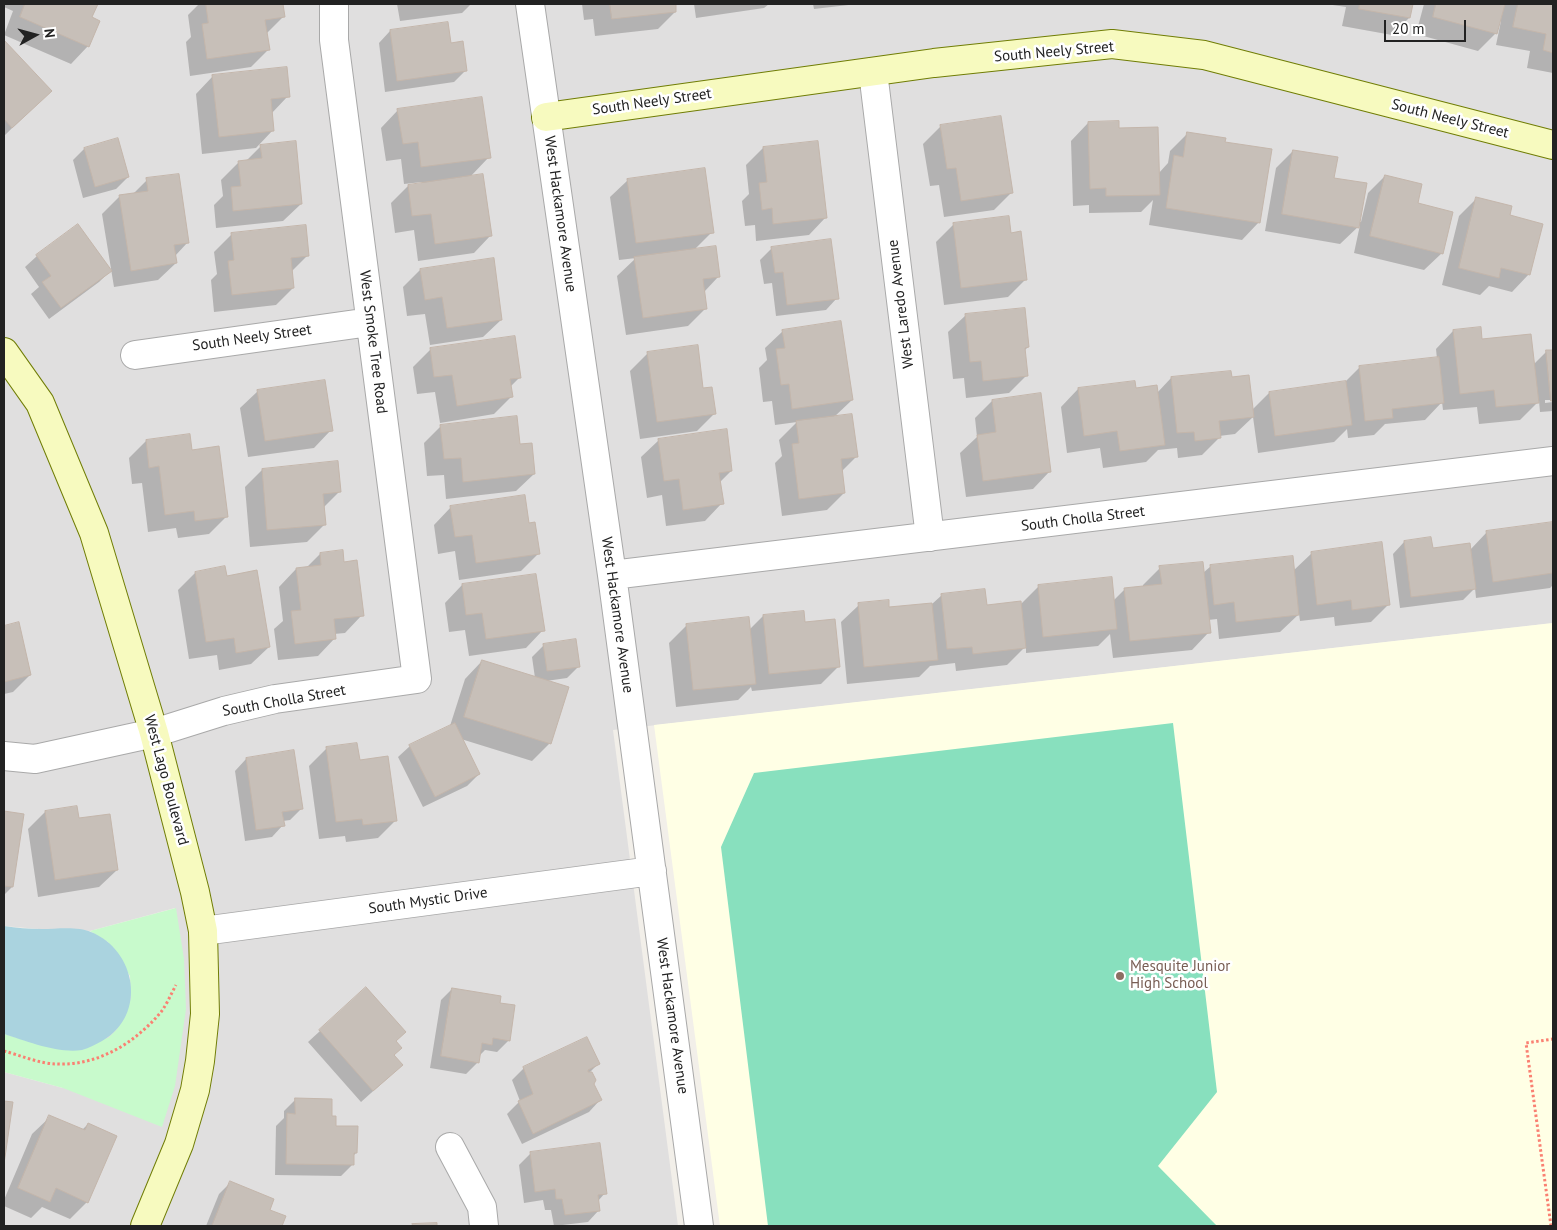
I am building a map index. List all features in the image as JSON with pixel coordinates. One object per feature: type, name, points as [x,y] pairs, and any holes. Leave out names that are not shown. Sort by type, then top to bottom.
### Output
[{"type":"street","name":"West Smoke Tree Road","points":[[334,4],[334,40],[417,679]]},
{"type":"street","name":"West Hackamore Avenue","points":[[530,4],[612,575],[700,1226]]},
{"type":"street","name":"South Neely Street","points":[[546,116],[934,63],[1112,44],[1204,55],[1553,145]]},
{"type":"street","name":"West Laredo Avenue","points":[[873,72],[930,537]]},
{"type":"street","name":"South Neely Street","points":[[135,355],[370,322]]},
{"type":"street","name":"West Lago Boulevard","points":[[4,352],[40,403],[94,533],[154,733],[195,892],[203,931],[205,1014],[195,1090],[178,1144],[145,1226]]},
{"type":"street","name":"South Cholla Street","points":[[612,575],[1553,461]]},
{"type":"street","name":"South Cholla Street","points":[[4,756],[35,759],[154,733],[224,711],[275,700],[417,679]]},
{"type":"street","name":"South Mystic Drive","points":[[203,931],[652,871]]},
{"type":"street","points":[[450,1147],[482,1207],[484,1226]]},
{"type":"path","points":[[4,1051],[54,1064],[77,1063],[103,1057],[130,1042],[162,1011]]},
{"type":"path","points":[[1551,1226],[1526,1042],[1553,1039]]},
{"type":"shaded area","points":[[4,4],[1553,4],[1553,623],[613,730],[678,1226],[4,1226],[4,1072],[63,1088],[175,908],[90,931],[4,926]]},
{"type":"shaded area","name":"Mesquite Junior High School","points":[[1553,623],[1553,1226],[720,1226],[654,725]]},
{"type":"green space","points":[[1173,723],[1217,1092],[1158,1166],[1217,1226],[768,1226],[721,847],[754,773]]},
{"type":"green space","points":[[176,908],[184,959],[186,1009],[175,1086],[162,1127],[63,1088],[4,1072],[4,1034],[45,1046],[108,1038],[123,1020],[131,998],[130,976],[108,942],[90,931]]},
{"type":"water","points":[[4,926],[32,929],[80,929],[91,932],[106,941],[118,953],[126,968],[131,984],[131,1000],[126,1016],[117,1030],[92,1046],[73,1051],[43,1046],[4,1034]]},
{"type":"building","points":[[25,4],[98,4],[92,17],[100,21],[89,47],[20,17]]},
{"type":"building","points":[[206,4],[283,4],[285,17],[265,20],[270,50],[207,59],[202,24],[208,23]]},
{"type":"building","points":[[610,4],[676,4],[676,12],[612,19]]},
{"type":"building","points":[[1360,4],[1413,4],[1410,18],[1359,9]]},
{"type":"building","points":[[1436,4],[1505,4],[1497,34],[1433,17]]},
{"type":"building","points":[[1518,4],[1553,4],[1553,53],[1543,50],[1546,34],[1513,27]]},
{"type":"building","points":[[448,22],[451,43],[463,41],[467,71],[397,81],[390,30]]},
{"type":"building","points":[[4,40],[52,91],[12,128],[4,119]]},
{"type":"building","points":[[287,67],[290,97],[271,99],[274,131],[219,137],[212,75]]},
{"type":"building","points":[[482,97],[491,158],[421,167],[418,142],[403,144],[397,109]]},
{"type":"building","points":[[1001,116],[1013,193],[961,201],[956,168],[947,169],[940,125]]},
{"type":"building","points":[[1119,121],[1119,128],[1158,127],[1160,195],[1106,196],[1106,188],[1090,189],[1088,122]]},
{"type":"building","points":[[1187,132],[1226,138],[1225,142],[1272,149],[1260,223],[1166,208],[1174,155],[1183,157]]},
{"type":"building","points":[[118,138],[129,177],[95,187],[84,148]]},
{"type":"building","points":[[296,141],[302,204],[233,211],[231,187],[241,186],[238,161],[262,158],[260,145]]},
{"type":"building","points":[[818,141],[827,218],[773,224],[772,208],[762,210],[759,183],[767,182],[763,147]]},
{"type":"building","points":[[1293,150],[1338,157],[1334,178],[1367,183],[1359,228],[1282,214]]},
{"type":"building","points":[[705,168],[714,233],[636,243],[627,179]]},
{"type":"building","points":[[179,174],[189,243],[174,245],[177,263],[131,271],[119,195],[148,191],[146,178]]},
{"type":"building","points":[[483,174],[492,236],[435,244],[431,214],[412,216],[408,185]]},
{"type":"building","points":[[1385,175],[1422,184],[1418,203],[1453,212],[1443,254],[1370,236]]},
{"type":"building","points":[[1476,197],[1512,206],[1510,215],[1543,224],[1530,275],[1501,268],[1499,278],[1459,268]]},
{"type":"building","points":[[1009,216],[1011,233],[1021,231],[1027,280],[961,288],[953,223]]},
{"type":"building","points":[[78,224],[112,271],[61,308],[42,282],[51,276],[36,255]]},
{"type":"building","points":[[306,225],[309,256],[291,258],[294,288],[232,295],[228,261],[234,260],[231,233]]},
{"type":"building","points":[[831,239],[839,299],[787,305],[783,272],[775,273],[771,247]]},
{"type":"building","points":[[716,246],[720,277],[703,279],[707,309],[643,318],[634,257]]},
{"type":"building","points":[[494,258],[502,320],[447,328],[442,297],[425,300],[420,269]]},
{"type":"building","points":[[1025,308],[1029,347],[1025,348],[1028,376],[983,381],[981,361],[970,362],[965,314]]},
{"type":"building","points":[[841,321],[853,400],[792,409],[789,384],[781,385],[776,349],[785,348],[782,330]]},
{"type":"building","points":[[1481,327],[1482,339],[1531,334],[1539,403],[1496,407],[1494,390],[1460,394],[1453,330]]},
{"type":"building","points":[[515,336],[521,378],[510,379],[513,397],[457,406],[452,375],[434,377],[430,348]]},
{"type":"building","points":[[698,345],[703,388],[712,387],[716,414],[657,422],[647,352]]},
{"type":"building","points":[[1546,350],[1553,350],[1553,401],[1551,401]]},
{"type":"building","points":[[1439,357],[1444,403],[1392,409],[1393,418],[1365,421],[1359,366]]},
{"type":"building","points":[[1231,371],[1232,377],[1249,375],[1254,417],[1219,421],[1221,438],[1195,441],[1194,432],[1177,433],[1171,377]]},
{"type":"building","points":[[325,380],[333,431],[265,441],[257,390]]},
{"type":"building","points":[[1135,381],[1136,388],[1157,385],[1165,445],[1120,451],[1117,431],[1084,436],[1078,388]]},
{"type":"building","points":[[1346,381],[1352,425],[1275,436],[1269,392]]},
{"type":"building","points":[[1041,393],[1051,472],[983,481],[977,435],[996,432],[992,400]]},
{"type":"building","points":[[852,414],[858,457],[841,459],[845,493],[799,499],[792,444],[799,443],[796,421]]},
{"type":"building","points":[[517,416],[520,444],[532,443],[535,474],[463,482],[461,458],[444,459],[440,425]]},
{"type":"building","points":[[727,429],[732,471],[719,473],[724,504],[683,510],[679,479],[664,481],[658,439]]},
{"type":"building","points":[[190,434],[192,450],[219,446],[228,517],[195,521],[194,511],[165,515],[159,466],[149,468],[146,440]]},
{"type":"building","points":[[338,461],[341,492],[323,494],[326,525],[267,530],[262,469]]},
{"type":"building","points":[[525,495],[529,523],[535,522],[540,554],[476,563],[472,535],[455,537],[450,506]]},
{"type":"building","points":[[1553,522],[1553,573],[1493,582],[1486,531]]},
{"type":"building","points":[[1431,537],[1433,548],[1470,543],[1476,589],[1411,597],[1404,541]]},
{"type":"building","points":[[1382,542],[1390,605],[1352,610],[1351,600],[1317,605],[1311,552]]},
{"type":"building","points":[[343,550],[344,562],[357,560],[364,616],[334,619],[336,639],[295,644],[291,611],[301,610],[296,568],[321,565],[320,553]]},
{"type":"building","points":[[1293,556],[1299,615],[1236,622],[1234,602],[1214,605],[1210,565]]},
{"type":"building","points":[[1203,562],[1211,633],[1130,641],[1124,588],[1162,584],[1159,566]]},
{"type":"building","points":[[225,566],[227,576],[257,570],[270,647],[236,653],[234,638],[206,642],[195,572]]},
{"type":"building","points":[[536,574],[545,631],[486,639],[482,613],[466,615],[462,584]]},
{"type":"building","points":[[1112,577],[1117,629],[1043,637],[1038,585]]},
{"type":"building","points":[[985,589],[987,605],[1021,601],[1026,648],[973,654],[972,647],[947,649],[941,594]]},
{"type":"building","points":[[889,600],[889,607],[932,603],[938,660],[864,667],[858,603]]},
{"type":"building","points":[[804,611],[805,622],[835,619],[840,667],[769,674],[763,615]]},
{"type":"building","points":[[749,617],[756,684],[693,690],[686,624]]},
{"type":"building","points":[[19,622],[31,675],[4,682],[4,626]]},
{"type":"building","points":[[576,639],[580,667],[547,671],[543,644]]},
{"type":"building","points":[[482,660],[569,687],[551,744],[464,717]]},
{"type":"building","points":[[455,723],[480,774],[435,797],[409,745]]},
{"type":"building","points":[[357,743],[360,760],[388,756],[397,821],[363,825],[362,819],[336,822],[326,747]]},
{"type":"building","points":[[294,750],[303,809],[282,812],[285,826],[256,830],[246,758]]},
{"type":"building","points":[[77,806],[79,818],[110,814],[118,870],[55,880],[45,811]]},
{"type":"building","points":[[4,811],[24,814],[13,887],[4,886]]},
{"type":"building","points":[[366,987],[406,1032],[396,1041],[402,1048],[394,1055],[403,1065],[373,1091],[319,1030]]},
{"type":"building","points":[[452,988],[501,996],[500,1003],[515,1005],[510,1041],[493,1038],[492,1045],[482,1043],[479,1063],[441,1056]]},
{"type":"building","points":[[587,1037],[600,1064],[588,1070],[588,1072],[592,1072],[596,1080],[594,1084],[602,1100],[533,1134],[518,1101],[533,1094],[523,1067]]},
{"type":"building","points":[[295,1098],[332,1099],[332,1116],[336,1116],[336,1126],[358,1126],[357,1153],[354,1153],[354,1165],[286,1164],[287,1113],[295,1114]]},
{"type":"building","points":[[4,1101],[13,1102],[4,1164]]},
{"type":"building","points":[[49,1115],[85,1130],[88,1123],[117,1136],[88,1203],[56,1188],[50,1202],[18,1188]]},
{"type":"building","points":[[600,1143],[607,1194],[598,1195],[600,1211],[565,1215],[562,1199],[556,1199],[555,1189],[535,1192],[530,1152]]},
{"type":"building","points":[[230,1181],[274,1199],[270,1210],[286,1216],[282,1226],[212,1226]]},
{"type":"building","points":[[437,1223],[437,1226],[413,1226],[412,1224]]},
{"type":"place","name":"Mesquite Junior High School","points":[[1120,976]]}]
